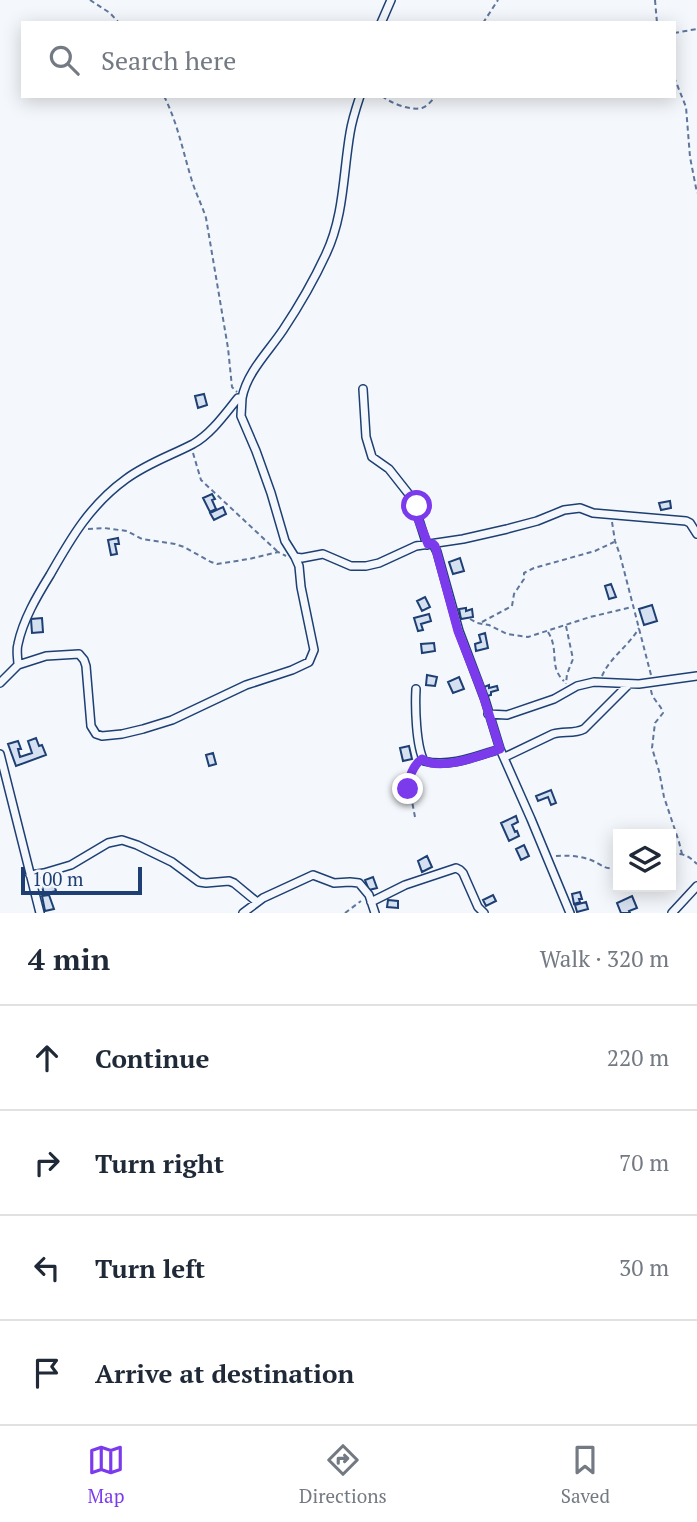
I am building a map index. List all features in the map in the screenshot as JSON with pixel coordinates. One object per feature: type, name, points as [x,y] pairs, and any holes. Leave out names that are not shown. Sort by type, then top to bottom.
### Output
[{"type":"street","points":[[382,21],[391,0]]},
{"type":"street","points":[[0,683],[18,665],[46,656],[79,654],[86,666],[91,726],[96,734],[102,736],[122,734],[172,720],[246,685],[309,662],[314,650],[299,566],[285,541],[256,451],[241,416],[242,398],[246,384],[283,331],[326,254],[344,191],[351,131],[359,98]]},
{"type":"street","points":[[363,389],[366,437],[372,457],[389,469],[415,502],[418,519],[437,552],[458,631],[482,692],[500,749],[569,913]]},
{"type":"street","points":[[18,665],[17,646],[25,623],[40,591],[77,528],[111,490],[152,462],[194,443],[208,433],[239,398],[242,398]]},
{"type":"street","points":[[296,559],[323,554],[351,566],[366,566],[413,547],[463,539],[580,508],[593,513],[686,521],[697,534]]},
{"type":"street","points":[[488,714],[508,715],[554,699],[586,684],[629,684],[697,676]]},
{"type":"street","points":[[505,757],[553,734],[584,729],[629,684]]},
{"type":"street","points":[[416,689],[416,714],[424,761],[462,761],[500,749]]},
{"type":"street","points":[[0,754],[40,913]]},
{"type":"street","points":[[30,876],[71,864],[98,848],[122,840],[172,862],[199,882],[234,883],[257,902]]},
{"type":"street","points":[[371,902],[405,885],[456,868],[463,873],[478,907],[484,913]]},
{"type":"street","points":[[243,913],[257,902],[313,875],[334,883],[359,883],[365,888],[375,913]]},
{"type":"street","points":[[672,913],[697,886]]},
{"type":"path","points":[[90,0],[117,21]]},
{"type":"path","points":[[484,21],[498,0]]},
{"type":"path","points":[[655,0],[657,21]]},
{"type":"path","points":[[676,33],[697,29]]},
{"type":"path","points":[[676,82],[686,107],[690,156],[697,193]]},
{"type":"path","points":[[165,98],[177,124],[193,183],[206,218],[232,387],[242,398]]},
{"type":"path","points":[[385,98],[395,104],[418,108],[427,105],[434,98]]},
{"type":"path","points":[[194,443],[191,448],[201,480],[278,552],[296,559]]},
{"type":"path","points":[[608,514],[653,682],[651,694],[663,710],[655,723],[653,753],[682,854]]},
{"type":"path","points":[[77,528],[127,531],[147,540],[184,547],[217,564],[278,552]]},
{"type":"path","points":[[480,623],[512,606],[514,594],[524,573],[595,551],[615,541]]},
{"type":"path","points":[[470,619],[507,634],[528,637],[603,613],[633,607]]},
{"type":"path","points":[[565,625],[573,659],[567,674],[567,691]]},
{"type":"path","points":[[599,682],[604,671],[633,638],[639,627]]},
{"type":"path","points":[[547,631],[555,649],[555,667],[566,682]]},
{"type":"path","points":[[415,817],[407,786],[417,762],[422,759]]},
{"type":"path","points":[[676,855],[682,854],[697,864]]},
{"type":"path","points":[[546,857],[582,858],[606,869],[613,868]]},
{"type":"path","points":[[345,913],[362,901],[371,902]]},
{"type":"building","points":[[204,394],[207,405],[198,408],[195,396]]},
{"type":"building","points":[[212,494],[216,509],[210,512],[203,498]]},
{"type":"building","points":[[670,501],[671,508],[661,510],[659,503]]},
{"type":"building","points":[[223,507],[226,514],[214,520],[210,513]]},
{"type":"building","points":[[118,538],[119,544],[115,544],[117,554],[111,555],[108,540]]},
{"type":"building","points":[[460,558],[464,571],[453,574],[449,562]]},
{"type":"building","points":[[611,584],[616,597],[609,599],[605,586]]},
{"type":"building","points":[[425,597],[430,607],[422,611],[417,601]]},
{"type":"building","points":[[652,605],[657,621],[644,625],[639,609]]},
{"type":"building","points":[[466,608],[466,611],[472,609],[473,617],[461,619],[459,609]]},
{"type":"building","points":[[429,614],[431,621],[421,624],[423,630],[418,631],[414,618]]},
{"type":"building","points":[[42,618],[43,632],[32,633],[31,619]]},
{"type":"building","points":[[485,633],[488,648],[476,651],[475,644],[481,642],[479,635]]},
{"type":"building","points":[[434,643],[435,651],[422,653],[421,644]]},
{"type":"building","points":[[427,675],[437,677],[435,686],[426,685]]},
{"type":"building","points":[[459,677],[464,689],[453,693],[448,682]]},
{"type":"building","points":[[489,685],[489,688],[497,686],[498,690],[487,696],[484,687]]},
{"type":"building","points":[[36,738],[46,755],[16,766],[8,744],[18,741],[20,757],[32,753],[28,741]]},
{"type":"building","points":[[409,746],[412,759],[403,761],[400,748]]},
{"type":"building","points":[[213,753],[216,764],[209,766],[206,755]]},
{"type":"building","points":[[551,790],[556,803],[551,805],[548,797],[538,801],[536,796]]},
{"type":"building","points":[[516,816],[518,822],[512,825],[519,836],[509,841],[501,823]]},
{"type":"building","points":[[524,845],[529,856],[521,860],[516,849]]},
{"type":"building","points":[[427,856],[432,867],[422,872],[418,861]]},
{"type":"building","points":[[373,877],[377,888],[369,890],[365,880]]},
{"type":"building","points":[[54,883],[56,891],[44,894],[42,886]]},
{"type":"building","points":[[580,892],[582,899],[574,904],[572,894]]},
{"type":"building","points":[[49,895],[54,909],[45,911],[42,896]]},
{"type":"building","points":[[493,895],[496,901],[486,906],[483,900]]},
{"type":"building","points":[[632,896],[637,908],[629,911],[630,913],[621,913],[617,903]]},
{"type":"building","points":[[388,900],[398,901],[398,908],[387,907]]},
{"type":"building","points":[[586,902],[588,909],[577,912],[575,905]]},
{"type":"route","points":[[408,789],[417,762],[422,759],[431,763],[448,763],[500,749],[482,692],[458,631],[435,546],[428,544],[418,519],[417,506]]}]
